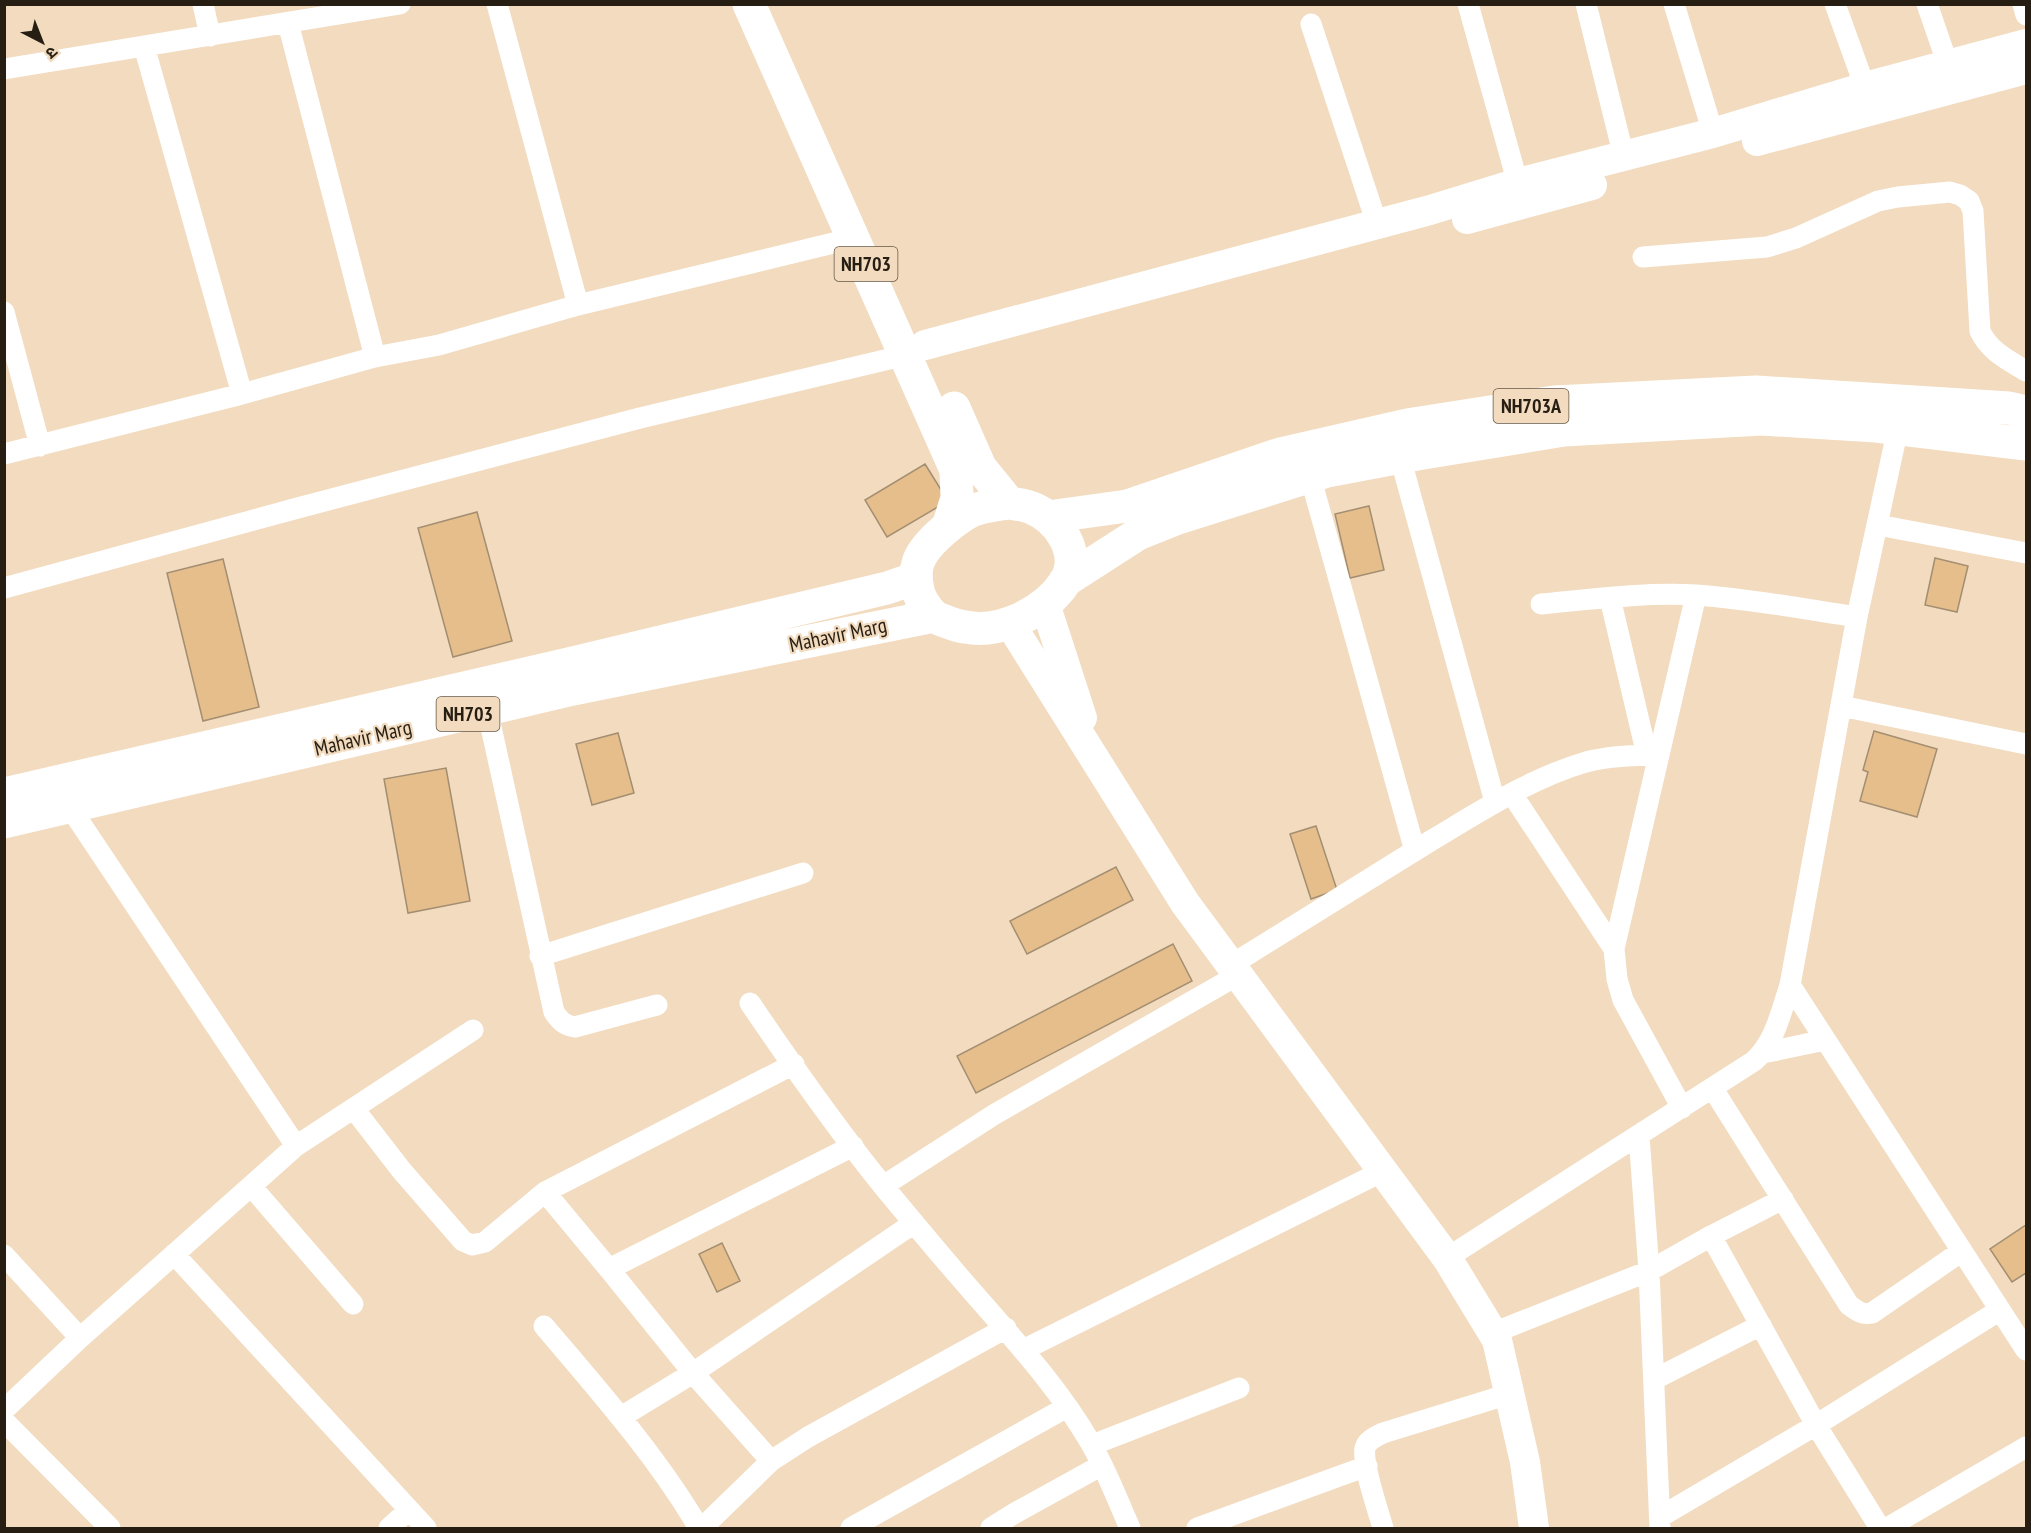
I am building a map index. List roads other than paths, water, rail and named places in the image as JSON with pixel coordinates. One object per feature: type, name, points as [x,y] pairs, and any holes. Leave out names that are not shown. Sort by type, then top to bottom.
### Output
[{"type":"highway","name":"NH703","points":[[749,4],[854,238],[922,354],[980,466],[1009,503]]},
{"type":"highway","name":"NH703","points":[[771,4],[922,354],[956,470],[957,498],[948,527]]},
{"type":"highway","name":"NH703A","points":[[1048,517],[1127,506],[1280,454],[1407,424],[1554,402],[1756,392],[2009,408],[2026,412]]},
{"type":"highway","name":"NH703A","points":[[1055,592],[1138,534],[1178,518],[1327,471],[1564,430],[1762,419],[1898,428],[2026,444]]},
{"type":"highway","name":"NH703","points":[[916,578],[918,561],[931,542],[969,512],[991,505],[1009,503],[1030,507],[1048,517]]},
{"type":"highway","points":[[916,578],[920,597],[934,616],[967,628],[997,627],[1023,617],[1055,592],[1071,566],[1069,548],[1062,533],[1048,517]]},
{"type":"highway","name":"Mahavir Marg","points":[[4,794],[887,588],[916,578]]},
{"type":"highway","name":"Mahavir Marg","points":[[4,822],[573,689],[934,616]]},
{"type":"street","points":[[203,4],[210,36]]},
{"type":"street","points":[[4,69],[400,4]]},
{"type":"street","points":[[497,4],[578,305]]},
{"type":"street","points":[[1468,4],[1521,193]]},
{"type":"street","points":[[1586,4],[1624,157]]},
{"type":"street","points":[[1674,4],[1713,133]]},
{"type":"street","points":[[1835,4],[1865,87]]},
{"type":"street","points":[[1927,4],[1948,65]]},
{"type":"street","points":[[2023,4],[2026,15]]},
{"type":"street","points":[[288,23],[375,357]]},
{"type":"street","points":[[1311,24],[1377,224]]},
{"type":"street","points":[[4,588],[640,418],[922,354],[1521,193],[1624,157],[1865,87],[2026,44]]},
{"type":"street","points":[[144,46],[242,394]]},
{"type":"street","points":[[922,354],[1377,224],[1521,193],[2026,69]]},
{"type":"street","points":[[1643,257],[1767,247],[1796,238],[1878,201],[1950,192],[1969,201],[1973,211],[1980,331],[1993,350],[2026,371]]},
{"type":"street","points":[[4,454],[242,394],[375,357],[439,345],[578,305],[854,238]]},
{"type":"street","points":[[4,312],[40,446]]},
{"type":"street","points":[[1448,1258],[1713,1089],[1763,1053],[1773,1034],[1790,985],[1857,617],[1898,428]]},
{"type":"street","points":[[1400,457],[1504,798],[1614,949]]},
{"type":"street","points":[[1310,476],[1415,851]]},
{"type":"street","points":[[1878,525],[2026,553]]},
{"type":"street","points":[[1055,592],[1097,764]]},
{"type":"street","points":[[1540,604],[1610,598],[1696,595],[1857,617]]},
{"type":"street","points":[[1682,1108],[1623,1000],[1617,979],[1614,949],[1653,755],[1696,595]]},
{"type":"street","points":[[1610,598],[1653,755]]},
{"type":"street","points":[[1010,622],[1185,903],[1448,1258],[1493,1333],[1497,1340],[1525,1462],[1534,1528]]},
{"type":"street","points":[[1841,706],[2026,744]]},
{"type":"street","points":[[487,709],[554,1012],[567,1026],[575,1027],[657,1005]]},
{"type":"street","points":[[884,1186],[995,1114],[1235,970],[1415,851],[1504,798],[1542,779],[1587,762],[1629,755],[1653,755]]},
{"type":"street","points":[[69,806],[296,1146]]},
{"type":"street","points":[[540,956],[803,873]]},
{"type":"street","points":[[1790,985],[2026,1350]]},
{"type":"street","points":[[750,1003],[884,1186],[1006,1328],[1067,1407],[1092,1445],[1130,1528]]},
{"type":"street","points":[[4,1410],[80,1338],[296,1146],[473,1030]]},
{"type":"street","points":[[1763,1053],[1825,1040]]},
{"type":"street","points":[[354,1109],[402,1172],[463,1241],[472,1245],[485,1242],[545,1192],[794,1064]]},
{"type":"street","points":[[1713,1089],[1849,1305],[1863,1314],[1872,1313],[1962,1251]]},
{"type":"street","points":[[1639,1136],[1655,1379],[1660,1523]]},
{"type":"street","points":[[609,1269],[853,1146]]},
{"type":"street","points":[[1023,1350],[1383,1171]]},
{"type":"street","points":[[251,1186],[353,1304]]},
{"type":"street","points":[[545,1192],[693,1373],[771,1461]]},
{"type":"street","points":[[1493,1333],[1649,1271],[1783,1199]]},
{"type":"street","points":[[621,1417],[693,1373],[914,1223]]},
{"type":"street","points":[[1711,1236],[1816,1425],[1880,1528]]},
{"type":"street","points":[[174,1254],[426,1528]]},
{"type":"street","points":[[4,1255],[80,1338]]},
{"type":"street","points":[[1660,1523],[2000,1310]]},
{"type":"street","points":[[1655,1379],[1761,1325]]},
{"type":"street","points":[[544,1326],[621,1417],[678,1493],[701,1528],[771,1461],[808,1437],[1006,1328]]},
{"type":"street","points":[[1092,1445],[1239,1388]]},
{"type":"street","points":[[1383,1528],[1367,1466],[1365,1448],[1372,1438],[1509,1394]]},
{"type":"street","points":[[851,1528],[1067,1407]]},
{"type":"street","points":[[4,1421],[110,1528]]},
{"type":"street","points":[[1887,1528],[2026,1447]]},
{"type":"street","points":[[991,1528],[1102,1465]]},
{"type":"street","points":[[1197,1528],[1367,1466]]},
{"type":"street","points":[[389,1528],[409,1510]]}]
